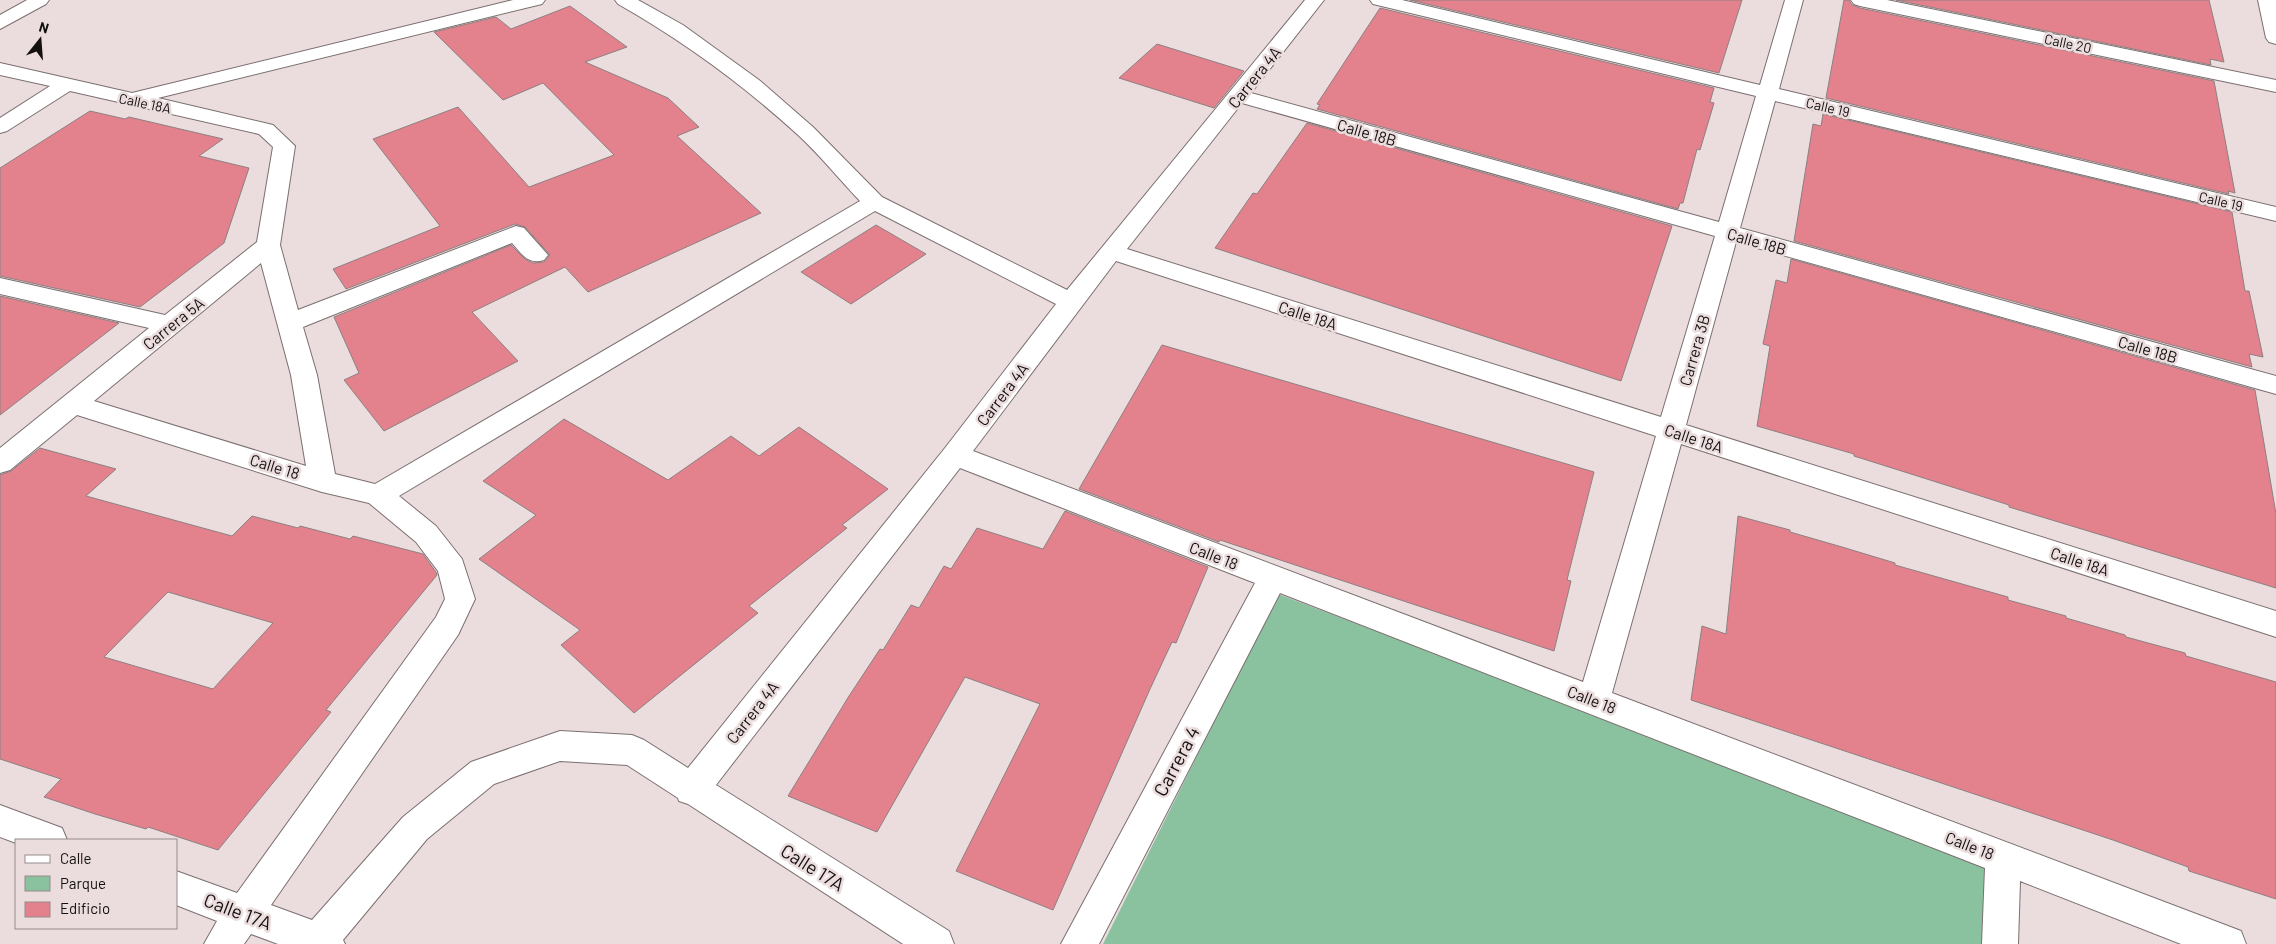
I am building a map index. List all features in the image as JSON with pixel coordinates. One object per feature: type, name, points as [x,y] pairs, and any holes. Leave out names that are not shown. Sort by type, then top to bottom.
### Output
[{"type":"street","points":[[0,23],[40,0]]},
{"type":"street","points":[[129,99],[536,0]]},
{"type":"street","points":[[624,0],[676,30],[752,84],[806,131],[874,202],[1071,302]]},
{"type":"street","name":"Carrera 4A","points":[[691,790],[955,455],[1071,302],[1315,0]]},
{"type":"street","name":"Calle 19","points":[[1379,0],[2276,214]]},
{"type":"street","name":"Carrera 3B","points":[[1594,700],[1794,0]]},
{"type":"street","name":"Calle 20","points":[[1860,0],[2276,86]]},
{"type":"street","points":[[2267,0],[2276,38]]},
{"type":"street","name":"Calle 18A","points":[[0,69],[266,129],[284,146],[268,245]]},
{"type":"street","points":[[0,127],[65,85]]},
{"type":"street","name":"Calle 18B","points":[[1239,96],[2276,385]]},
{"type":"street","points":[[378,495],[874,202]]},
{"type":"street","points":[[290,323],[516,233],[536,255]]},
{"type":"street","points":[[268,245],[304,375],[322,481]]},
{"type":"street","name":"Carrera 5A","points":[[0,463],[268,245]]},
{"type":"street","name":"Calle 18A","points":[[1112,252],[2276,624]]},
{"type":"street","points":[[0,286],[171,325]]},
{"type":"street","name":"Calle 18","points":[[73,404],[322,481],[378,495],[426,534],[452,567],[460,599],[447,626],[245,914]]},
{"type":"street","name":"Calle 18","points":[[955,455],[2228,944]]},
{"type":"street","name":"Carrera 4","points":[[1079,944],[1273,578]]},
{"type":"street","name":"Calle 17A","points":[[178,889],[320,943],[415,828],[483,773],[560,746],[632,750],[691,790],[936,944]]},
{"type":"street","points":[[0,822],[47,839]]},
{"type":"street","points":[[2000,944],[2003,857]]},
{"type":"street","points":[[222,944],[245,914]]},
{"type":"green space","points":[[1278,594],[1988,863],[1985,944],[1103,944]]},
{"type":"building","points":[[1410,0],[1742,0],[1719,73]]},
{"type":"building","points":[[1844,0],[1849,0],[1852,5],[1860,8],[2214,81],[2235,193],[2228,191],[2229,194],[1826,98]]},
{"type":"building","points":[[1896,0],[2209,0],[2224,62],[2210,59],[2211,65]]},
{"type":"building","points":[[570,6],[627,47],[585,62],[668,98],[699,127],[677,136],[761,213],[588,292],[565,267],[472,312],[518,361],[384,431],[344,380],[359,373],[334,317],[511,245],[525,259],[533,263],[544,262],[550,255],[525,227],[515,224],[346,289],[333,269],[440,226],[373,139],[458,107],[529,187],[614,155],[543,83],[503,100],[434,32],[496,17],[511,29]]},
{"type":"building","points":[[1380,8],[1714,88],[1710,102],[1714,103],[1700,150],[1697,149],[1683,203],[1680,203],[1678,209],[1317,109],[1320,105],[1317,104]]},
{"type":"building","points":[[1157,44],[1244,71],[1214,108],[1119,78]]},
{"type":"building","points":[[90,111],[125,119],[129,117],[223,139],[199,156],[249,168],[224,243],[140,307],[0,276],[0,168]]},
{"type":"building","points":[[1823,114],[2232,212],[2245,291],[2249,291],[2263,357],[2249,354],[2252,367],[1794,241],[1813,124],[1821,126]]},
{"type":"building","points":[[1307,123],[1672,226],[1621,381],[1215,248],[1253,193],[1257,194]]},
{"type":"building","points":[[876,225],[926,254],[851,304],[801,272]]},
{"type":"building","points":[[1791,259],[2255,390],[2276,514],[2276,588],[2009,507],[2009,505],[1854,456],[1854,454],[1757,426],[1770,346],[1763,344],[1776,280],[1787,283]]},
{"type":"building","points":[[0,296],[119,323],[0,415]]},
{"type":"building","points":[[1162,345],[1594,472],[1567,580],[1571,581],[1554,651],[1220,540],[1219,542],[1079,489]]},
{"type":"building","points":[[564,419],[668,480],[731,436],[759,456],[799,427],[888,489],[842,525],[847,528],[749,606],[758,613],[634,713],[561,645],[580,630],[479,559],[536,515],[483,481]]},
{"type":"building","points":[[40,448],[116,469],[86,496],[232,536],[252,516],[350,539],[353,536],[423,554],[437,575],[326,710],[331,712],[218,850],[148,827],[146,829],[44,797],[61,779],[0,759],[0,475],[11,471]],"holes":[[[168,592],[273,623],[213,689],[104,657]]]},
{"type":"building","points":[[1065,511],[1208,567],[1176,643],[1172,642],[1150,689],[1053,910],[956,871],[1040,704],[965,677],[877,832],[788,796],[849,696],[880,649],[883,650],[911,605],[919,608],[944,566],[951,569],[977,528],[1043,549]]},
{"type":"building","points":[[1738,516],[1790,530],[1790,532],[1895,563],[1895,565],[2008,597],[2008,600],[2066,616],[2066,618],[2125,635],[2126,637],[2185,653],[2186,656],[2276,682],[2276,899],[2189,871],[2188,867],[2113,840],[1691,700],[1702,626],[1726,634]]}]
